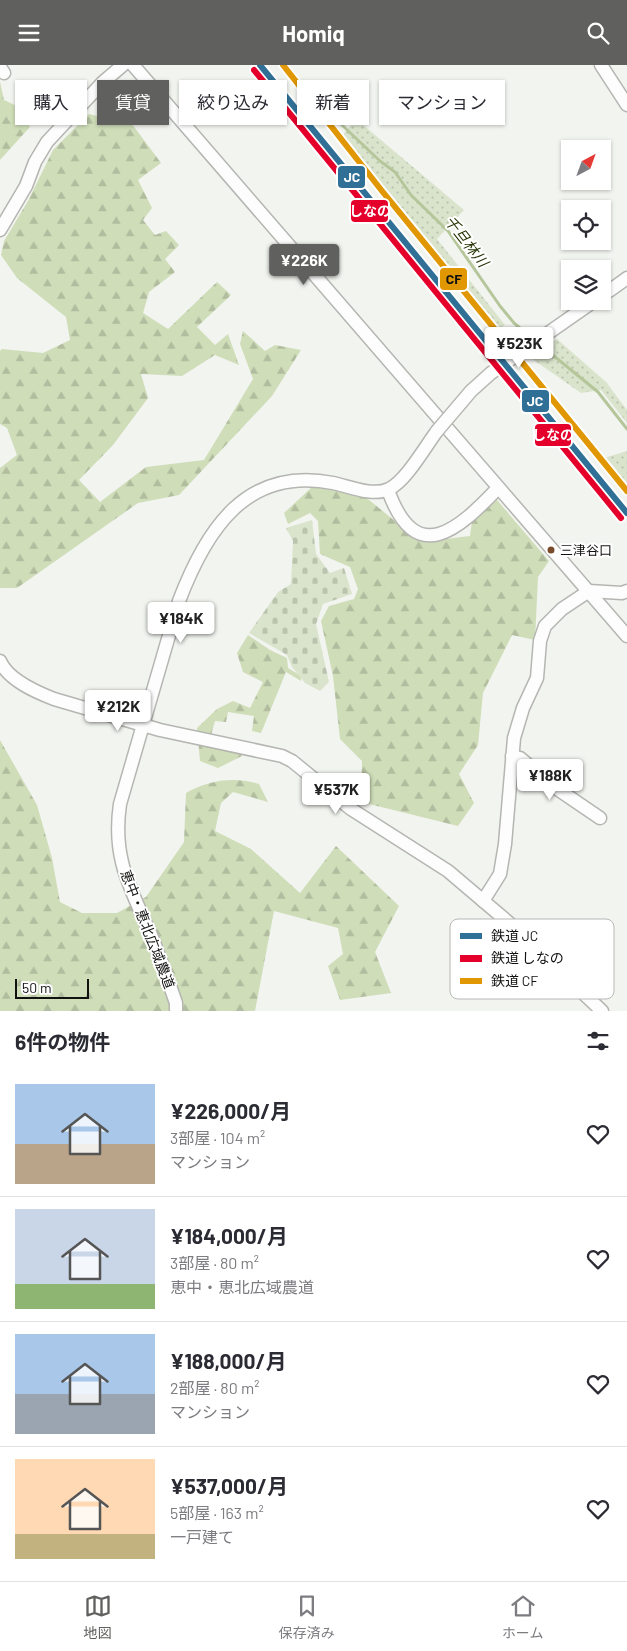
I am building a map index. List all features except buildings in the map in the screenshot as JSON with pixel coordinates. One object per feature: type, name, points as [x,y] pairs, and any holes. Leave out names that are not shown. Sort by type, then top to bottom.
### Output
[{"type":"street","points":[[0,230],[26,187],[35,162],[46,142],[102,83],[123,65]]},
{"type":"street","points":[[133,65],[627,636]]},
{"type":"street","points":[[601,65],[627,105]]},
{"type":"street","points":[[611,290],[627,278]]},
{"type":"street","points":[[498,488],[470,518],[457,527],[435,535],[417,531],[401,519],[388,490],[403,477],[437,431],[471,391],[491,373],[581,310]]},
{"type":"street","name":"恵中・恵北広域農道","points":[[176,1011],[168,981],[130,890],[118,851],[118,821],[120,804],[179,601],[191,570],[210,535],[235,508],[263,488],[292,479],[316,479],[375,491],[388,490]]},
{"type":"street","points":[[483,901],[500,875],[506,837],[514,738],[523,708],[537,678],[540,641],[545,625],[562,609],[589,591],[622,593],[627,591]]},
{"type":"street","points":[[0,661],[6,671],[38,693],[160,731],[282,756],[292,761],[350,809],[448,871],[502,919]]},
{"type":"street","points":[[512,756],[520,758],[553,786],[600,818]]},
{"type":"street","points":[[589,999],[602,1011]]},
{"type":"green space","points":[[0,82],[4,100],[15,105],[15,125],[29,125],[30,127],[0,160]]},
{"type":"green space","points":[[89,114],[97,116],[97,125],[133,125],[161,163],[138,180],[152,208],[143,220],[155,235],[166,231],[179,245],[165,259],[175,272],[149,292],[143,313],[168,329],[217,282],[231,295],[197,327],[215,345],[228,334],[239,365],[215,355],[182,376],[141,374],[148,398],[113,445],[79,480],[100,502],[146,467],[204,460],[253,379],[240,344],[243,331],[265,351],[275,345],[301,350],[272,396],[179,495],[138,503],[17,588],[0,588],[0,468],[17,455],[7,428],[0,424],[0,351],[2,349],[43,353],[70,340],[66,317],[17,278],[1,255],[4,241],[28,201],[53,150],[78,125],[87,125],[87,116]]},
{"type":"green space","points":[[351,125],[363,125],[464,210],[437,239],[505,325],[494,332],[339,139]]},
{"type":"green space","points":[[557,339],[606,382],[627,410],[627,423],[601,390],[581,393],[528,356]]},
{"type":"green space","points":[[627,451],[627,486],[601,459]]},
{"type":"green space","points":[[312,487],[363,495],[406,530],[429,541],[470,536],[472,521],[497,500],[549,561],[538,577],[535,640],[512,635],[483,693],[478,745],[459,774],[474,803],[458,826],[361,802],[362,761],[340,739],[333,676],[321,621],[329,606],[354,599],[358,589],[350,567],[320,554],[318,521],[310,513],[288,524],[284,513]]},
{"type":"green space","points":[[312,520],[316,554],[330,573],[344,568],[352,594],[323,604],[316,624],[329,682],[320,691],[305,683],[292,667],[287,655],[249,633],[278,592],[291,584],[293,541],[286,528]]},
{"type":"green space","points":[[248,635],[270,650],[287,658],[288,668],[301,676],[301,681],[286,672],[261,733],[252,731],[254,716],[228,712],[226,722],[215,721],[209,742],[243,749],[242,756],[218,768],[200,761],[197,728],[217,709],[233,701],[250,708],[263,682],[243,672],[237,653]]},
{"type":"green space","points":[[0,740],[37,805],[52,858],[60,902],[82,913],[117,913],[146,897],[184,842],[186,793],[212,782],[240,780],[259,784],[268,802],[233,792],[221,803],[215,831],[251,849],[300,893],[336,846],[399,906],[375,952],[391,993],[340,1000],[328,966],[343,954],[338,928],[274,911],[255,1011],[0,1011]]},
{"type":"waterway","name":"千旦林川","points":[[288,65],[289,70],[307,92],[380,161],[395,172],[411,195],[448,231],[500,306],[514,323],[533,339]]},
{"type":"waterway","name":"千旦林川","points":[[538,343],[598,392],[627,429]]},
{"type":"rail line","name":"JC","points":[[260,65],[627,513]]},
{"type":"rail line","name":"CF","points":[[283,65],[382,191],[627,491]]},
{"type":"rail line","name":"しなの","points":[[254,70],[621,518]]},
{"type":"place","name":"三津谷口","points":[[551,550]]}]
